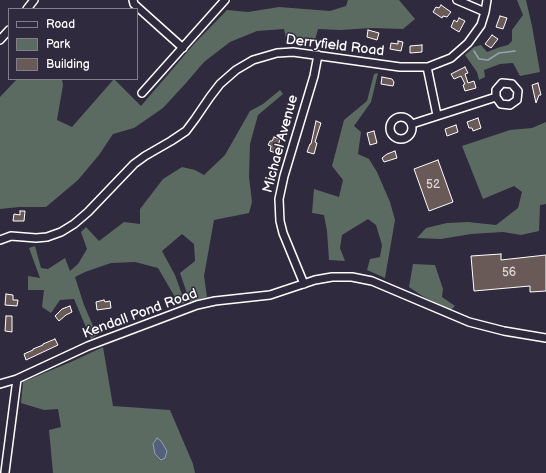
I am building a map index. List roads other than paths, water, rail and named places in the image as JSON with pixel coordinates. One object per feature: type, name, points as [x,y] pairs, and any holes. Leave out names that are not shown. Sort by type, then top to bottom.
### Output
[{"type":"street","points":[[28,8],[34,0]]},
{"type":"street","points":[[133,0],[134,4],[183,48]]},
{"type":"street","points":[[142,93],[225,0]]},
{"type":"street","points":[[458,0],[486,12]]},
{"type":"street","name":"Derryfield Road","points":[[0,240],[11,236],[36,238],[48,236],[61,232],[74,224],[88,212],[134,164],[186,131],[215,90],[232,73],[260,57],[281,52],[293,52],[400,67],[427,67],[451,58],[463,48],[478,31],[486,12],[487,0]]},
{"type":"street","points":[[0,40],[8,31]]},
{"type":"street","name":"Michael Avenue","points":[[304,284],[283,233],[280,221],[279,199],[288,162],[314,76],[318,55]]},
{"type":"street","points":[[427,67],[437,115]]},
{"type":"street","points":[[412,124],[496,97]]},
{"type":"street","name":"Kendall Pond Road","points":[[0,384],[17,379],[88,346],[197,305],[215,301],[270,295],[332,277],[362,279],[382,285],[469,322],[504,331],[546,338]]},
{"type":"street","points":[[5,472],[17,379]]},
{"type":"water","points":[[157,438],[161,441],[167,451],[165,458],[161,460],[155,454],[153,444]]},
{"type":"waterway","points":[[474,51],[479,59],[488,60],[499,53],[515,51]]}]
